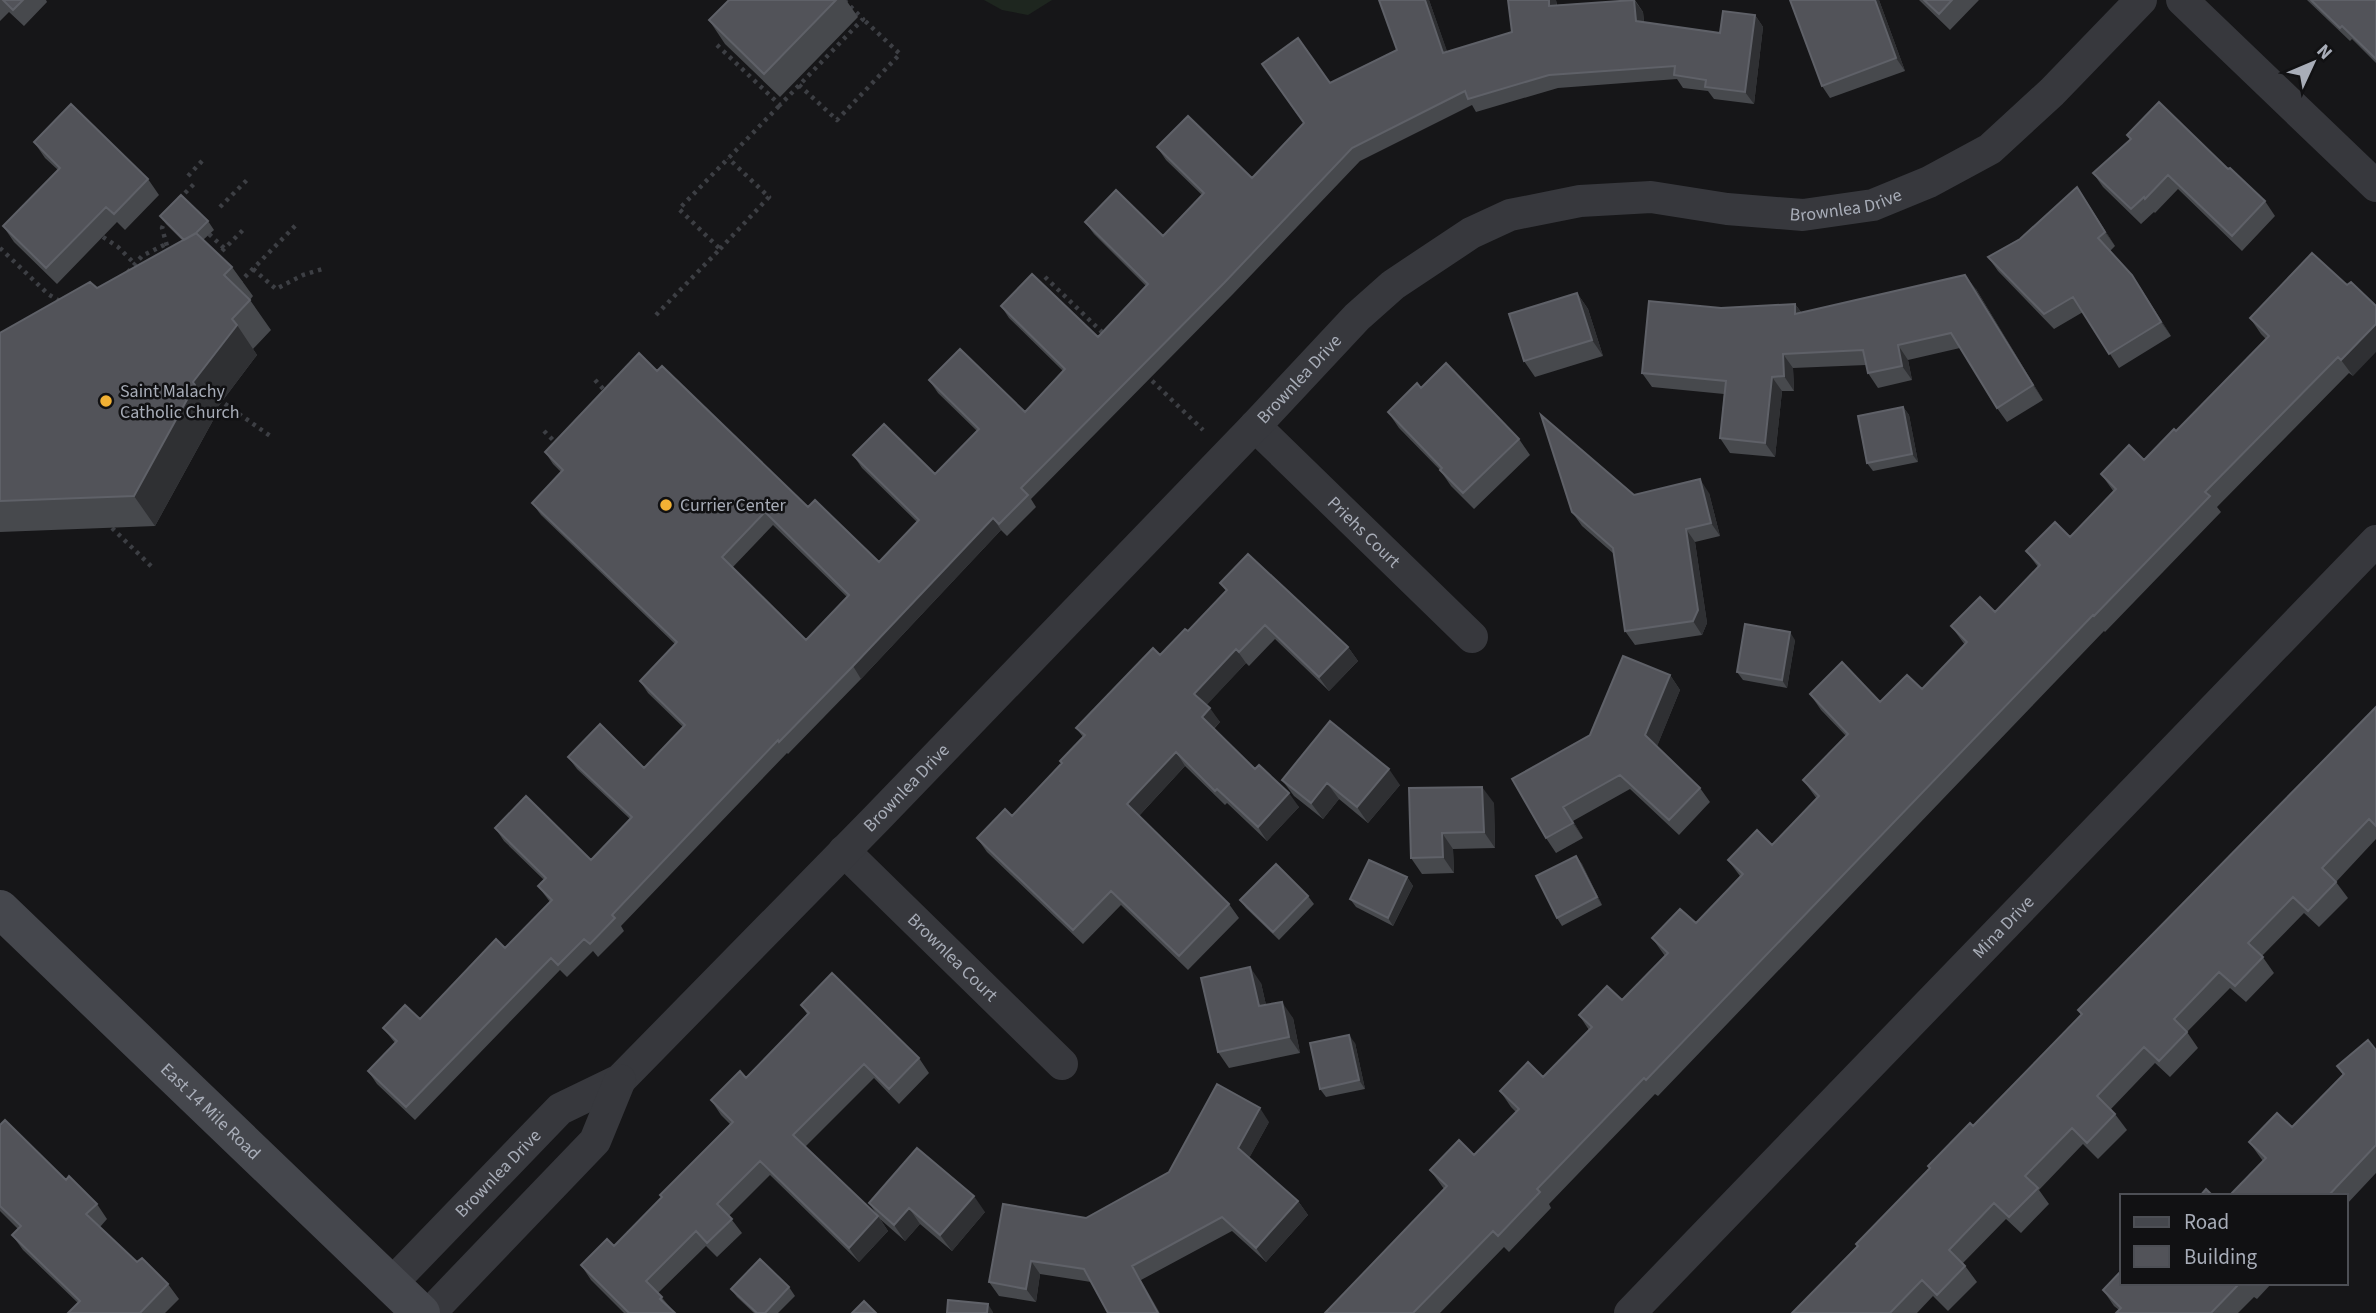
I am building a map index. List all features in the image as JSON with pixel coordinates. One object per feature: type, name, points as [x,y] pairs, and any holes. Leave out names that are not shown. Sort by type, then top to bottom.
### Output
[{"type":"main road","name":"East 14 Mile Road","points":[[0,909],[421,1313]]},
{"type":"street","name":"Brownlea Drive","points":[[391,1284],[560,1109],[620,1080],[844,852],[1357,317],[1393,285],[1471,233],[1510,215],[1580,201],[1651,197],[1727,209],[1803,215],[1873,205],[1929,182],[1990,149],[2052,92],[2141,0]]},
{"type":"street","points":[[2182,0],[2376,186]]},
{"type":"street","name":"Priehs Court","points":[[1255,426],[1472,637]]},
{"type":"street","name":"Mina Drive","points":[[1630,1313],[2376,541]]},
{"type":"street","name":"Brownlea Court","points":[[844,852],[1062,1063]]},
{"type":"street","name":"Brownlea Drive","points":[[430,1313],[594,1141],[620,1080]]},
{"type":"path","points":[[799,85],[837,120],[900,54],[844,0]]},
{"type":"path","points":[[720,249],[679,209],[863,19]]},
{"type":"path","points":[[717,45],[780,105]]},
{"type":"path","points":[[656,315],[769,197],[728,158]]},
{"type":"path","points":[[188,176],[203,160]]},
{"type":"path","points":[[219,207],[248,179]]},
{"type":"path","points":[[177,202],[195,183]]},
{"type":"path","points":[[169,211],[162,228],[169,250]]},
{"type":"path","points":[[239,283],[296,225]]},
{"type":"path","points":[[210,263],[243,230]]},
{"type":"path","points":[[209,234],[224,248]]},
{"type":"path","points":[[103,237],[135,264]]},
{"type":"path","points":[[126,275],[153,249],[166,244]]},
{"type":"path","points":[[0,248],[48,294],[69,306]]},
{"type":"path","points":[[253,269],[276,289],[303,275],[326,268]]},
{"type":"path","points":[[1045,277],[1115,345]]},
{"type":"path","points":[[1145,374],[1211,438]]},
{"type":"path","points":[[594,380],[614,400]]},
{"type":"path","points":[[215,396],[273,438]]},
{"type":"path","points":[[544,431],[565,452]]},
{"type":"path","points":[[111,528],[152,567]]},
{"type":"shaded area","points":[[984,0],[1052,0],[1028,15],[1002,10]]},
{"type":"building","points":[[3,0],[23,0],[13,10]]},
{"type":"building","points":[[729,0],[836,0],[764,74],[709,20]]},
{"type":"building","points":[[1379,0],[1425,0],[1443,53],[1512,32],[1508,0],[1549,0],[1549,6],[1634,0],[1636,21],[1720,33],[1723,11],[1755,15],[1745,92],[1705,87],[1706,80],[1674,75],[1675,66],[1549,75],[1468,99],[1465,91],[1352,148],[1225,282],[1021,488],[1028,495],[999,524],[993,518],[612,915],[615,918],[590,944],[584,939],[558,965],[551,958],[406,1107],[368,1071],[397,1041],[383,1028],[405,1005],[420,1019],[496,939],[505,948],[552,900],[538,886],[546,878],[495,828],[526,796],[591,860],[632,817],[568,757],[600,724],[644,768],[685,725],[640,681],[677,642],[532,503],[563,470],[545,452],[639,353],[657,371],[662,366],[808,507],[815,500],[879,562],[919,520],[853,455],[884,424],[935,474],[979,429],[929,380],[960,349],[1025,412],[1065,369],[1001,306],[1032,274],[1098,337],[1148,284],[1085,222],[1116,190],[1163,236],[1204,193],[1157,147],[1188,116],[1252,178],[1304,123],[1262,64],[1298,38],[1330,83],[1397,50]],"holes":[[[765,512],[849,595],[806,640],[722,557]]]},
{"type":"building","points":[[1790,0],[1875,0],[1896,58],[1822,86]]},
{"type":"building","points":[[1924,0],[1952,0],[1939,14]]},
{"type":"building","points":[[2311,0],[2376,0],[2376,59],[2342,26],[2340,28]]},
{"type":"building","points":[[2159,102],[2265,201],[2232,236],[2168,175],[2145,199],[2144,197],[2131,209],[2093,173],[2131,139],[2127,135]]},
{"type":"building","points":[[71,104],[148,179],[114,214],[106,207],[46,268],[3,226],[60,168],[34,142]]},
{"type":"building","points":[[2077,187],[2105,232],[2098,238],[2132,275],[2161,322],[2109,354],[2073,297],[2044,314],[1988,257],[2020,239]]},
{"type":"building","points":[[181,195],[208,221],[195,234],[184,240],[160,216]]},
{"type":"building","name":"Saint Malachy Catholic Church","points":[[196,233],[232,267],[224,275],[250,300],[232,319],[237,325],[193,382],[195,385],[134,496],[0,501],[0,333],[90,282],[97,288]]},
{"type":"building","points":[[2312,253],[2347,285],[2351,282],[2376,306],[2376,324],[2341,360],[2338,357],[2205,492],[2210,496],[1646,1080],[1644,1078],[1537,1189],[1540,1192],[1498,1236],[1493,1231],[1413,1313],[1325,1313],[1447,1186],[1430,1170],[1459,1140],[1474,1155],[1519,1109],[1500,1091],[1528,1062],[1543,1077],[1592,1027],[1579,1015],[1607,986],[1622,1000],[1668,953],[1652,938],[1680,909],[1696,923],[1743,874],[1728,860],[1757,830],[1772,845],[1819,796],[1803,780],[1848,734],[1810,694],[1842,662],[1880,702],[1907,675],[1922,689],[1967,642],[1951,626],[1980,597],[1995,612],[2040,565],[2026,551],[2055,522],[2070,537],[2116,489],[2101,474],[2129,445],[2144,460],[2269,336],[2250,318]]},
{"type":"building","points":[[1965,275],[2033,385],[1997,408],[1951,333],[1898,345],[1902,366],[1868,373],[1863,350],[1783,354],[1784,376],[1772,377],[1765,443],[1720,438],[1726,381],[1642,373],[1649,301],[1721,308],[1795,304],[1795,314]]},
{"type":"building","points":[[1577,293],[1592,340],[1524,361],[1509,314]]},
{"type":"building","points":[[1446,363],[1519,439],[1463,493],[1388,412],[1417,383],[1421,388]]},
{"type":"building","points":[[1903,407],[1912,454],[1867,463],[1858,416]]},
{"type":"building","points":[[1541,415],[1634,495],[1700,479],[1711,523],[1686,529],[1698,610],[1693,621],[1625,631],[1613,548],[1572,512]]},
{"type":"building","points":[[1248,554],[1348,647],[1319,677],[1265,625],[1239,652],[1236,649],[1194,694],[1210,708],[1202,717],[1255,769],[1259,765],[1289,793],[1258,827],[1217,789],[1215,791],[1176,752],[1127,804],[1229,904],[1179,956],[1111,891],[1073,930],[977,838],[1005,809],[1012,816],[1085,735],[1076,728],[1153,648],[1160,655],[1185,629],[1188,631],[1227,590],[1220,583]]},
{"type":"building","points":[[1745,624],[1790,632],[1782,680],[1737,672]]},
{"type":"building","points":[[1623,656],[1670,675],[1645,735],[1700,788],[1669,820],[1620,775],[1563,807],[1573,823],[1546,838],[1512,779],[1590,735]]},
{"type":"building","points":[[2376,707],[2376,826],[2369,819],[2322,868],[2336,882],[2308,911],[2293,897],[2248,943],[2263,957],[2235,986],[2219,972],[2174,1019],[2187,1032],[2159,1061],[2144,1047],[2097,1096],[2115,1114],[2087,1143],[2072,1128],[2025,1176],[2038,1188],[2009,1217],[1994,1203],[1949,1250],[1965,1266],[1937,1295],[1922,1280],[1890,1313],[1792,1313],[1858,1246],[1856,1244],[1930,1168],[1928,1166],[1970,1123],[1973,1126],[2082,1014],[2078,1010]]},
{"type":"building","points":[[1330,721],[1389,769],[1357,807],[1327,783],[1311,803],[1282,780]]},
{"type":"building","points":[[1482,787],[1484,832],[1442,833],[1443,857],[1411,858],[1409,788]]},
{"type":"building","points":[[1576,856],[1597,897],[1557,918],[1536,876]]},
{"type":"building","points":[[1369,860],[1407,877],[1388,918],[1350,899]]},
{"type":"building","points":[[1276,864],[1308,896],[1273,932],[1240,900]]},
{"type":"building","points":[[1250,967],[1259,1006],[1282,1002],[1289,1037],[1218,1052],[1201,978]]},
{"type":"building","points":[[832,973],[919,1058],[889,1089],[864,1064],[793,1135],[878,1216],[849,1248],[760,1161],[717,1204],[732,1219],[707,1243],[696,1231],[646,1281],[675,1313],[629,1313],[581,1265],[607,1239],[614,1246],[662,1197],[660,1195],[733,1122],[711,1100],[740,1071],[746,1078],[809,1013],[801,1005]]},
{"type":"building","points":[[1349,1035],[1359,1080],[1320,1089],[1310,1043]]},
{"type":"building","points":[[2368,1040],[2376,1050],[2376,1145],[2330,1194],[2231,1194],[2266,1158],[2249,1142],[2277,1113],[2292,1127],[2344,1074],[2337,1066]]},
{"type":"building","points":[[1217,1084],[1260,1108],[1238,1148],[1298,1201],[1256,1248],[1222,1217],[1132,1266],[1158,1313],[1108,1313],[1084,1269],[1031,1261],[1026,1289],[989,1282],[1003,1204],[1086,1218],[1169,1172]]},
{"type":"building","points":[[5,1120],[66,1180],[69,1176],[97,1204],[86,1214],[137,1262],[142,1258],[168,1284],[140,1313],[68,1313],[80,1301],[12,1235],[21,1226],[0,1206],[0,1125]]},
{"type":"building","points":[[917,1148],[974,1196],[940,1235],[909,1208],[894,1225],[869,1203]]},
{"type":"building","points":[[760,1259],[789,1287],[765,1313],[757,1313],[731,1289]]},
{"type":"building","points":[[2120,1272],[2120,1285],[2238,1285],[2211,1313],[2116,1313],[2121,1308],[2103,1290]]},
{"type":"building","points":[[948,1300],[988,1304],[987,1313],[947,1313]]},
{"type":"building","points":[[864,1301],[876,1313],[852,1313]]},
{"type":"place","name":"Saint Malachy Catholic Church","points":[[106,401]]},
{"type":"place","name":"Currier Center","points":[[666,505]]}]
